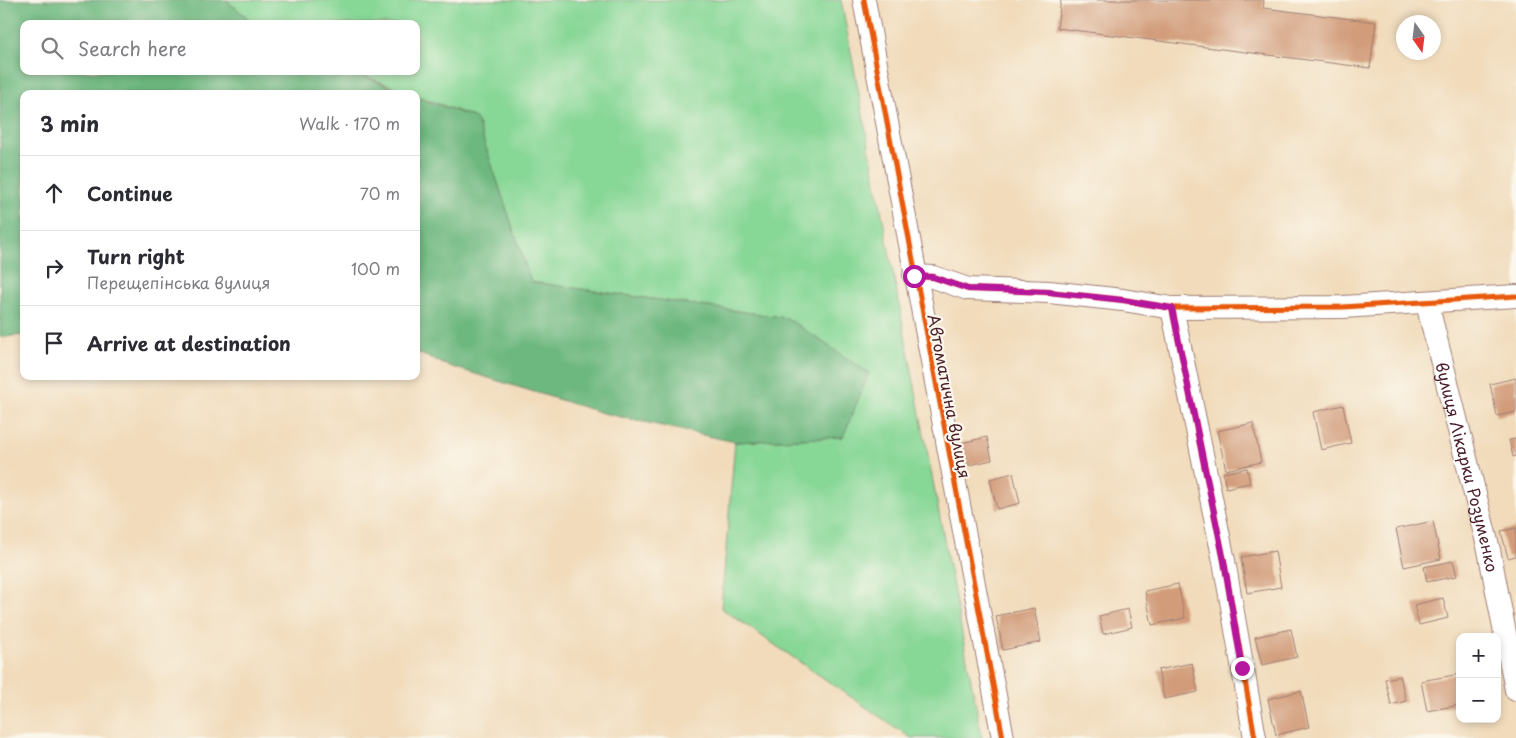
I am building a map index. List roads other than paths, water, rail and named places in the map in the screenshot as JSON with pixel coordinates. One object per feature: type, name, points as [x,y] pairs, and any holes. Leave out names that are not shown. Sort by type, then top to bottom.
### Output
[{"type":"street","name":"Автоматична вулиця","points":[[864,0],[914,276],[1003,738]]},
{"type":"street","points":[[914,276],[933,277],[968,289],[1048,292],[1123,300],[1172,308],[1343,307],[1516,296]]},
{"type":"street","name":"вулиця Лікарки Розуменко","points":[[1427,303],[1489,550],[1516,690]]},
{"type":"street","points":[[1172,308],[1224,561],[1255,738]]}]
